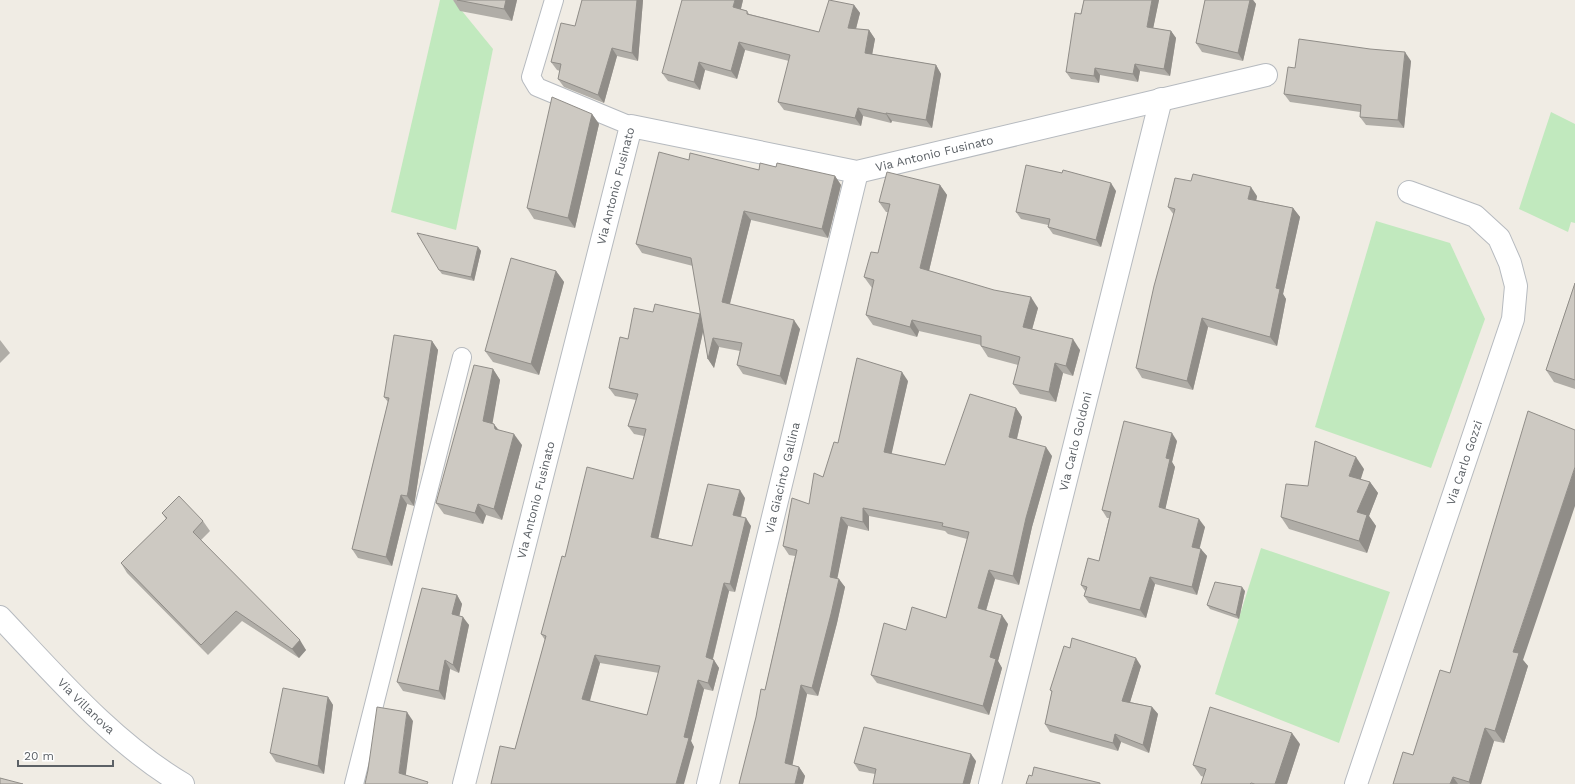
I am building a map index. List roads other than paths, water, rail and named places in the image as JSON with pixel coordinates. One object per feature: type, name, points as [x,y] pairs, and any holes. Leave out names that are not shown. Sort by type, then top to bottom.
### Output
[{"type":"street","name":"Via Antonio Fusinato","points":[[464,784],[631,126],[857,172],[1266,75]]},
{"type":"street","name":"Via Carlo Goldoni","points":[[990,784],[1161,99]]},
{"type":"street","name":"Via Giacinto Gallina","points":[[708,784],[857,172]]},
{"type":"street","name":"Via Carlo Gozzi","points":[[1356,784],[1513,318],[1516,286],[1510,263],[1498,238],[1474,216],[1409,192]]},
{"type":"street","name":"Via Villanova","points":[[0,617],[98,719],[166,774],[183,784]]},
{"type":"lane","name":"Via Antonio Fusinato","points":[[554,0],[531,77],[537,87],[631,126]]},
{"type":"lane","points":[[354,784],[462,357]]}]
